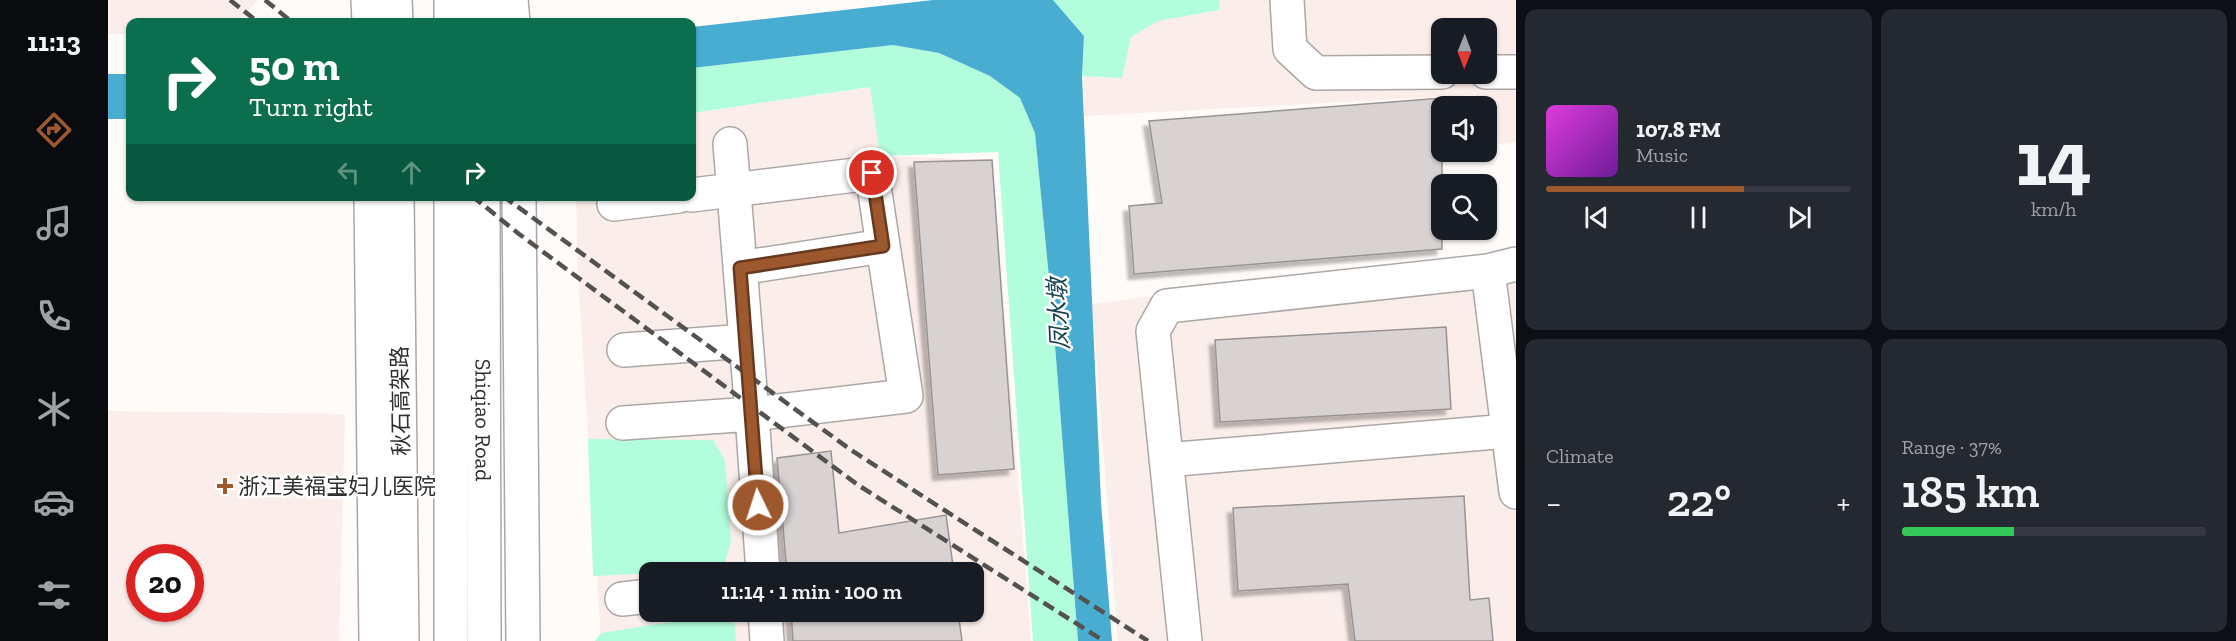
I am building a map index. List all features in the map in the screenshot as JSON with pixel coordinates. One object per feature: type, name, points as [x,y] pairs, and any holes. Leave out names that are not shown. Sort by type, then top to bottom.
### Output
[{"type":"main road","points":[[368,0],[369,18]]},
{"type":"main road","points":[[395,0],[396,18]]},
{"type":"main road","points":[[451,0],[451,18]]},
{"type":"main road","points":[[481,18],[482,0]]},
{"type":"main road","points":[[511,0],[513,18]]},
{"type":"main road","points":[[1287,0],[1290,49],[1316,73],[1431,72]]},
{"type":"main road","points":[[1497,72],[1516,72]]},
{"type":"main road","points":[[730,144],[762,562]]},
{"type":"main road","points":[[623,423],[752,414],[906,396],[872,173],[696,195]]},
{"type":"main road","points":[[371,201],[376,641]]},
{"type":"main road","name":"秋石高架路","points":[[398,201],[402,641]]},
{"type":"main road","points":[[451,201],[451,641]]},
{"type":"main road","name":"Shiqiao Road","points":[[483,201],[484,641]]},
{"type":"main road","points":[[519,201],[523,641]]},
{"type":"main road","points":[[614,204],[638,201]]},
{"type":"main road","points":[[740,268],[883,246]]},
{"type":"main road","points":[[1185,641],[1153,331],[1167,306],[1502,268],[1508,431],[1516,492]]},
{"type":"main road","points":[[624,350],[746,341]]},
{"type":"main road","points":[[1166,460],[1508,431]]},
{"type":"main road","points":[[766,622],[767,641]]},
{"type":"shaded area","points":[[108,0],[258,0],[242,18],[126,18],[126,34],[108,34]]},
{"type":"shaded area","points":[[1061,0],[1516,0],[1516,142],[1497,144],[1497,96],[1431,96],[1084,116],[1084,36]]},
{"type":"shaded area","points":[[871,87],[881,156],[992,160],[1031,641],[601,641],[578,276],[576,201],[696,201],[696,112]]},
{"type":"shaded area","points":[[1516,251],[1516,641],[1118,641],[1092,304]]},
{"type":"shaded area","name":"浙江美福宝妇儿医院","points":[[108,411],[345,414],[339,641],[108,641]]},
{"type":"green space","points":[[1053,0],[1220,0],[1219,10],[1158,21],[1131,37],[1122,78],[1082,76],[1084,36]]},
{"type":"green space","points":[[893,45],[939,53],[990,76],[1020,98],[1035,133],[1053,319],[1078,641],[1033,641],[998,152],[880,156],[870,87],[696,112],[696,68]]},
{"type":"green space","points":[[588,439],[713,440],[725,460],[731,541],[725,562],[639,562],[639,574],[593,576]]},
{"type":"green space","points":[[671,622],[732,622],[735,624],[736,641],[595,641],[601,633]]},
{"type":"water","name":"凤水墩","points":[[933,0],[1053,0],[1084,36],[1082,76],[1101,502],[1112,641],[1078,641],[1053,319],[1035,133],[1020,98],[990,76],[939,53],[893,45],[696,68],[696,27]]},
{"type":"water","points":[[108,74],[126,74],[126,119],[108,119]]},
{"type":"building","points":[[1431,99],[1431,162],[1442,162],[1442,174],[1431,174],[1431,240],[1442,240],[1442,249],[1134,274],[1129,206],[1162,203],[1149,121]]},
{"type":"building","points":[[992,160],[1014,469],[938,475],[914,162]]},
{"type":"building","points":[[1446,327],[1451,409],[1220,422],[1215,340]]},
{"type":"building","points":[[831,451],[839,533],[946,515],[952,562],[786,562],[777,458]]},
{"type":"building","points":[[1464,496],[1470,600],[1489,598],[1493,641],[1355,641],[1348,584],[1238,591],[1233,508]]},
{"type":"building","points":[[792,622],[959,622],[962,641],[793,641]]},
{"type":"railway","points":[[230,0],[253,18]]},
{"type":"railway","points":[[265,0],[287,18]]},
{"type":"railway","points":[[478,201],[519,234],[858,485],[1104,641]]},
{"type":"railway","points":[[510,201],[851,450],[1148,641]]},
{"type":"place","name":"浙江美福宝妇儿医院","points":[[225,486]]},
{"type":"route","points":[[758,505],[740,268],[883,246],[872,173]]}]
